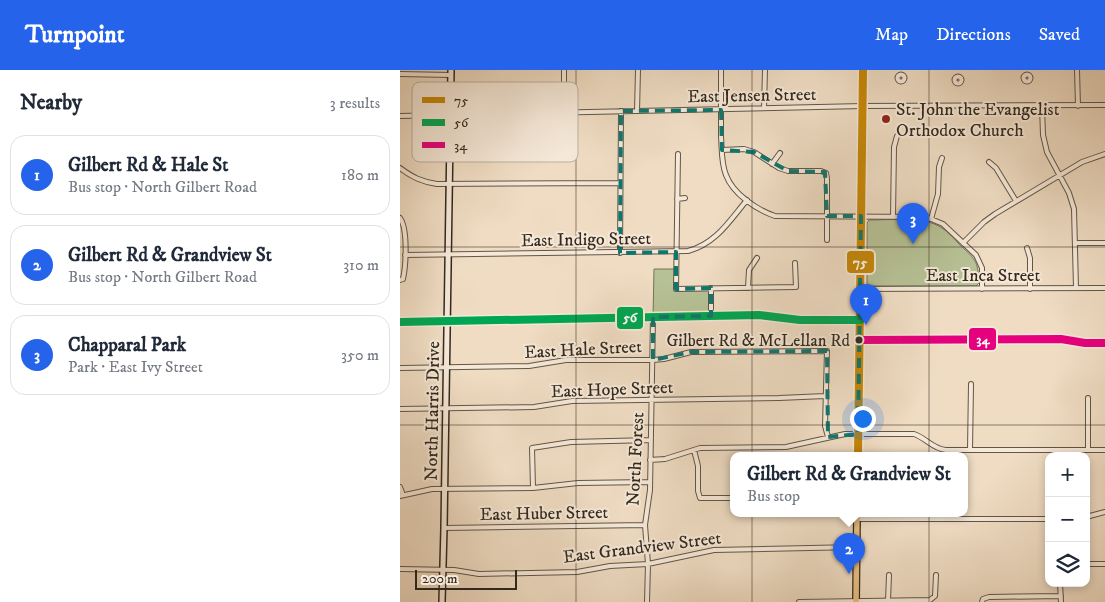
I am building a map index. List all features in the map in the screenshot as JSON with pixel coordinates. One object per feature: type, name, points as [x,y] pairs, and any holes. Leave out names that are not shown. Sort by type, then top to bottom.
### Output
[{"type":"main road","points":[[858,452],[863,70]]},
{"type":"main road","points":[[856,601],[857,517]]},
{"type":"street","points":[[637,111],[638,70]]},
{"type":"street","points":[[721,70],[723,163],[729,181],[747,200],[760,210],[775,216],[861,216],[931,219],[947,227],[980,261],[982,289]]},
{"type":"street","points":[[764,108],[765,70]]},
{"type":"street","points":[[958,70],[958,76]]},
{"type":"street","points":[[1077,70],[1078,106]]},
{"type":"street","points":[[400,74],[410,72],[451,73]]},
{"type":"street","name":"East Jensen Street","points":[[578,113],[863,106],[1105,106]]},
{"type":"street","points":[[1042,106],[1044,144],[1050,161],[1069,193],[1074,208],[1076,288]]},
{"type":"street","points":[[620,252],[621,111]]},
{"type":"street","points":[[893,217],[894,147],[897,136]]},
{"type":"street","points":[[722,150],[744,149],[754,152],[772,164],[788,171],[821,171],[826,173],[828,178],[826,240]]},
{"type":"street","points":[[772,164],[780,153]]},
{"type":"street","points":[[678,154],[676,289],[796,287],[795,263]]},
{"type":"street","points":[[963,243],[989,218],[1016,201],[1090,158],[1105,154]]},
{"type":"street","points":[[931,219],[938,194],[939,167],[942,158]]},
{"type":"street","name":"North Harris Drive","points":[[442,602],[451,162]]},
{"type":"street","points":[[989,162],[996,168],[1016,201]]},
{"type":"street","points":[[401,166],[425,183],[620,182]]},
{"type":"street","points":[[677,199],[685,198]]},
{"type":"street","name":"East Indigo Street","points":[[405,255],[676,252],[699,249],[718,234],[747,200]]},
{"type":"street","points":[[400,218],[405,229],[405,255],[401,280]]},
{"type":"street","points":[[1075,243],[1105,243]]},
{"type":"street","points":[[1027,248],[1030,258],[1030,289]]},
{"type":"street","points":[[748,288],[749,270],[758,258]]},
{"type":"street","points":[[711,288],[711,316]]},
{"type":"street","name":"East Inca Street","points":[[860,289],[1105,288]]},
{"type":"street","points":[[400,322],[758,315],[800,320],[860,320]]},
{"type":"street","name":"North Forest","points":[[647,602],[648,564],[645,525],[650,482],[653,317]]},
{"type":"street","points":[[860,340],[1061,339],[1085,343],[1105,343]]},
{"type":"street","name":"East Hale Street","points":[[400,368],[529,366],[566,360],[653,360],[691,352],[826,350],[825,396]]},
{"type":"street","points":[[970,450],[971,384]]},
{"type":"street","points":[[825,396],[825,426],[828,437]]},
{"type":"street","name":"East Hope Street","points":[[400,409],[534,407],[572,401],[769,399],[825,396]]},
{"type":"street","points":[[1088,398],[1088,450]]},
{"type":"street","points":[[650,460],[665,459],[706,448],[786,447],[845,434],[914,434],[939,449],[1105,450]]},
{"type":"street","points":[[533,488],[532,448],[571,442],[651,440]]},
{"type":"street","points":[[694,450],[698,466],[698,491],[700,498],[730,498]]},
{"type":"street","points":[[400,487],[401,496],[444,488],[533,488],[578,483],[650,482]]},
{"type":"street","points":[[1090,516],[1105,512]]},
{"type":"street","points":[[921,517],[1045,519]]},
{"type":"street","name":"East Huber Street","points":[[444,528],[645,525]]},
{"type":"street","name":"East Grandview Street","points":[[400,568],[466,571],[479,574],[578,572],[610,566],[648,564],[714,550],[857,547]]},
{"type":"street","points":[[1090,564],[1105,564]]},
{"type":"street","points":[[888,601],[889,575]]},
{"type":"street","points":[[799,602],[929,601],[934,599],[936,575]]},
{"type":"street","points":[[1060,587],[1061,602]]},
{"type":"street","points":[[983,600],[989,597],[1061,596]]},
{"type":"highlighted area","points":[[721,110],[722,150],[754,152],[788,171],[825,172],[827,216],[861,216],[858,434],[828,437],[827,351],[691,352],[653,360],[653,317],[711,316],[711,288],[676,289],[676,252],[620,253],[621,111]]},
{"type":"green space","points":[[869,220],[917,220],[935,224],[942,228],[975,260],[979,283],[976,286],[869,286],[867,283],[867,223]]},
{"type":"green space","points":[[654,269],[676,269],[676,289],[711,288],[711,316],[653,317]]},
{"type":"transit line","name":"75","points":[[858,452],[863,70]]},
{"type":"transit line","name":"56","points":[[400,322],[759,315],[800,320],[860,320]]},
{"type":"transit line","name":"34","points":[[860,340],[1061,339],[1085,343],[1105,343]]},
{"type":"place","name":"St. John the Evangelist Orthodox Church","points":[[886,119]]},
{"type":"place","name":"Chapparal Park","points":[[913,244]]},
{"type":"place","name":"Gilbert Rd & Hale St","points":[[866,325]]},
{"type":"place","name":"Gilbert Rd & McLellan Rd","points":[[859,340]]},
{"type":"place","name":"Gilbert Rd & Grandview St","points":[[849,574]]}]
